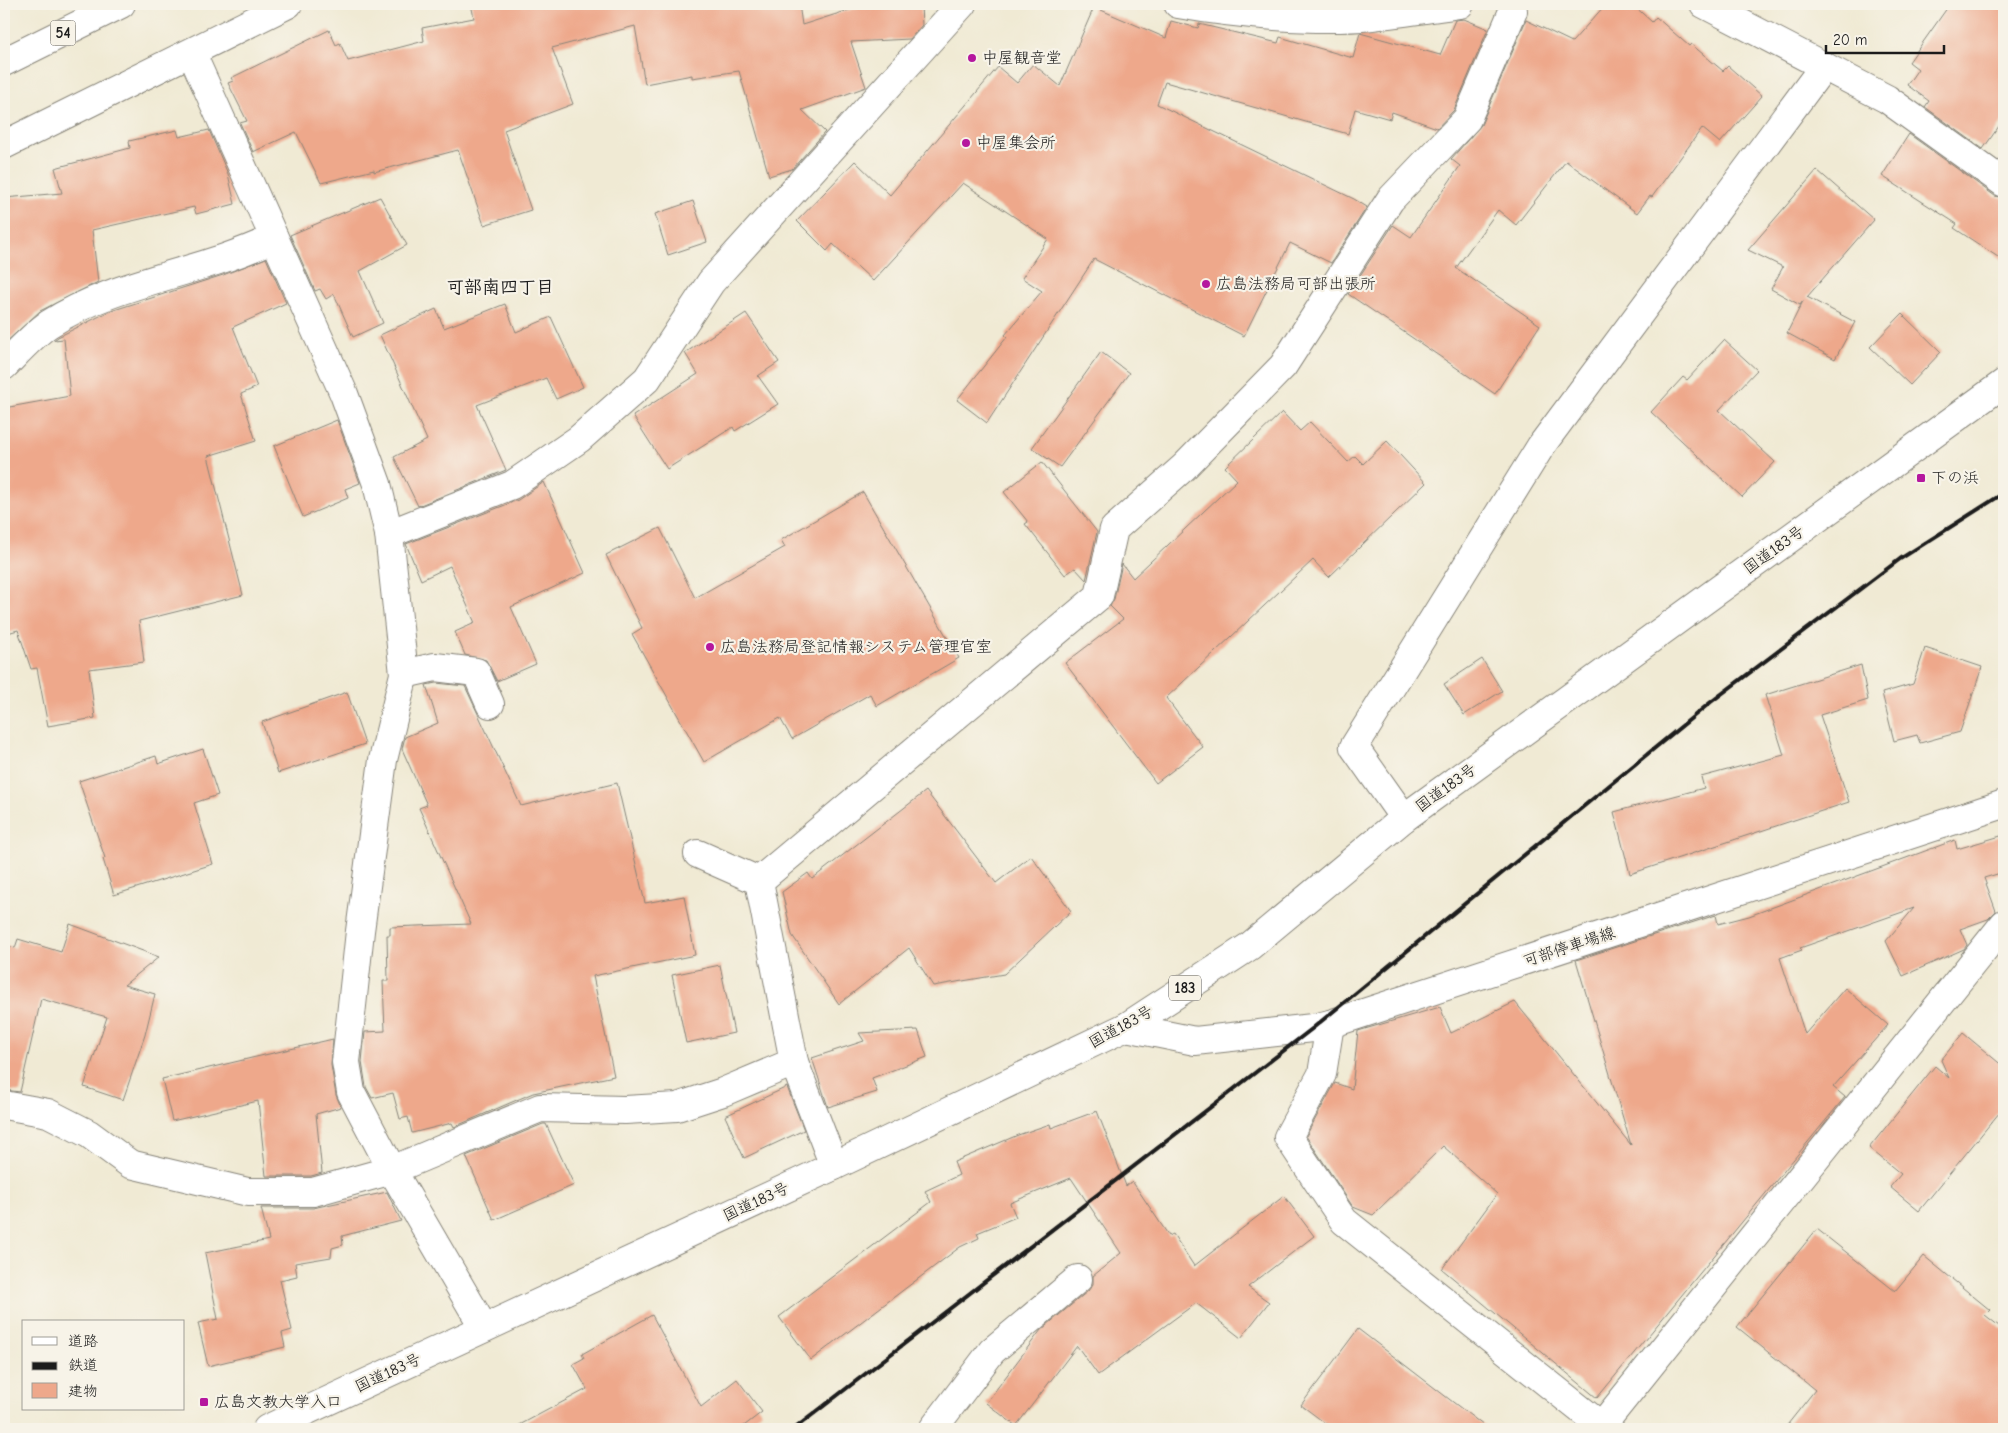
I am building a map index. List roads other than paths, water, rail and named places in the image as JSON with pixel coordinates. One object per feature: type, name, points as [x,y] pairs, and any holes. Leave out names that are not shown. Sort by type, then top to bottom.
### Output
[{"type":"main road","name":"54","points":[[4,62],[121,4]]},
{"type":"main road","points":[[4,145],[192,54],[288,4]]},
{"type":"main road","points":[[389,534],[512,486],[579,439],[647,379],[711,282],[962,4]]},
{"type":"main road","points":[[1178,4],[1201,8],[1313,18],[1371,16],[1460,4]]},
{"type":"main road","points":[[759,881],[1099,596],[1114,529],[1184,467],[1283,366],[1390,200],[1467,119],[1513,11],[1512,4]]},
{"type":"main road","points":[[1704,4],[1886,99],[2004,183]]},
{"type":"main road","points":[[192,54],[344,394],[377,484],[389,534],[404,674],[384,760],[360,931],[346,1062],[351,1092],[392,1170],[484,1328]]},
{"type":"main road","points":[[1404,818],[1354,748],[1541,446],[1824,66]]},
{"type":"main road","points":[[4,366],[49,325],[107,296],[242,254],[274,238]]},
{"type":"main road","name":"国道183号","points":[[267,1429],[834,1166],[1126,1027],[1250,946],[1404,818],[2004,383]]},
{"type":"main road","points":[[404,674],[434,667],[476,672],[490,704]]},
{"type":"main road","name":"可部停車場線","points":[[1126,1027],[1195,1042],[1313,1028],[1330,1024],[2004,804]]},
{"type":"main road","points":[[698,854],[759,881]]},
{"type":"main road","points":[[759,881],[794,1062],[834,1166]]},
{"type":"main road","points":[[1330,1024],[1322,1074],[1288,1137],[1344,1221],[1602,1428],[2004,924]]},
{"type":"main road","points":[[4,1105],[48,1113],[88,1134],[130,1164],[248,1192],[312,1192],[392,1170],[540,1108],[625,1110],[677,1107],[723,1092],[794,1062]]},
{"type":"main road","points":[[933,1429],[992,1351],[1078,1279]]},
{"type":"railway","points":[[794,1429],[1313,1028],[1711,702],[1900,559],[2004,493]]},
{"type":"place","name":"中屋観音堂","points":[[972,58]]},
{"type":"place","name":"中屋集会所","points":[[966,143]]},
{"type":"place","name":"広島法務局可部出張所","points":[[1206,284]]},
{"type":"place","name":"下の浜","points":[[1921,478]]},
{"type":"place","name":"広島法務局登記情報システム管理官室","points":[[710,647]]},
{"type":"place","name":"広島文教大学入口","points":[[204,1402]]},
{"type":"district","name":"可部南四丁目","points":[[500,287]]}]
